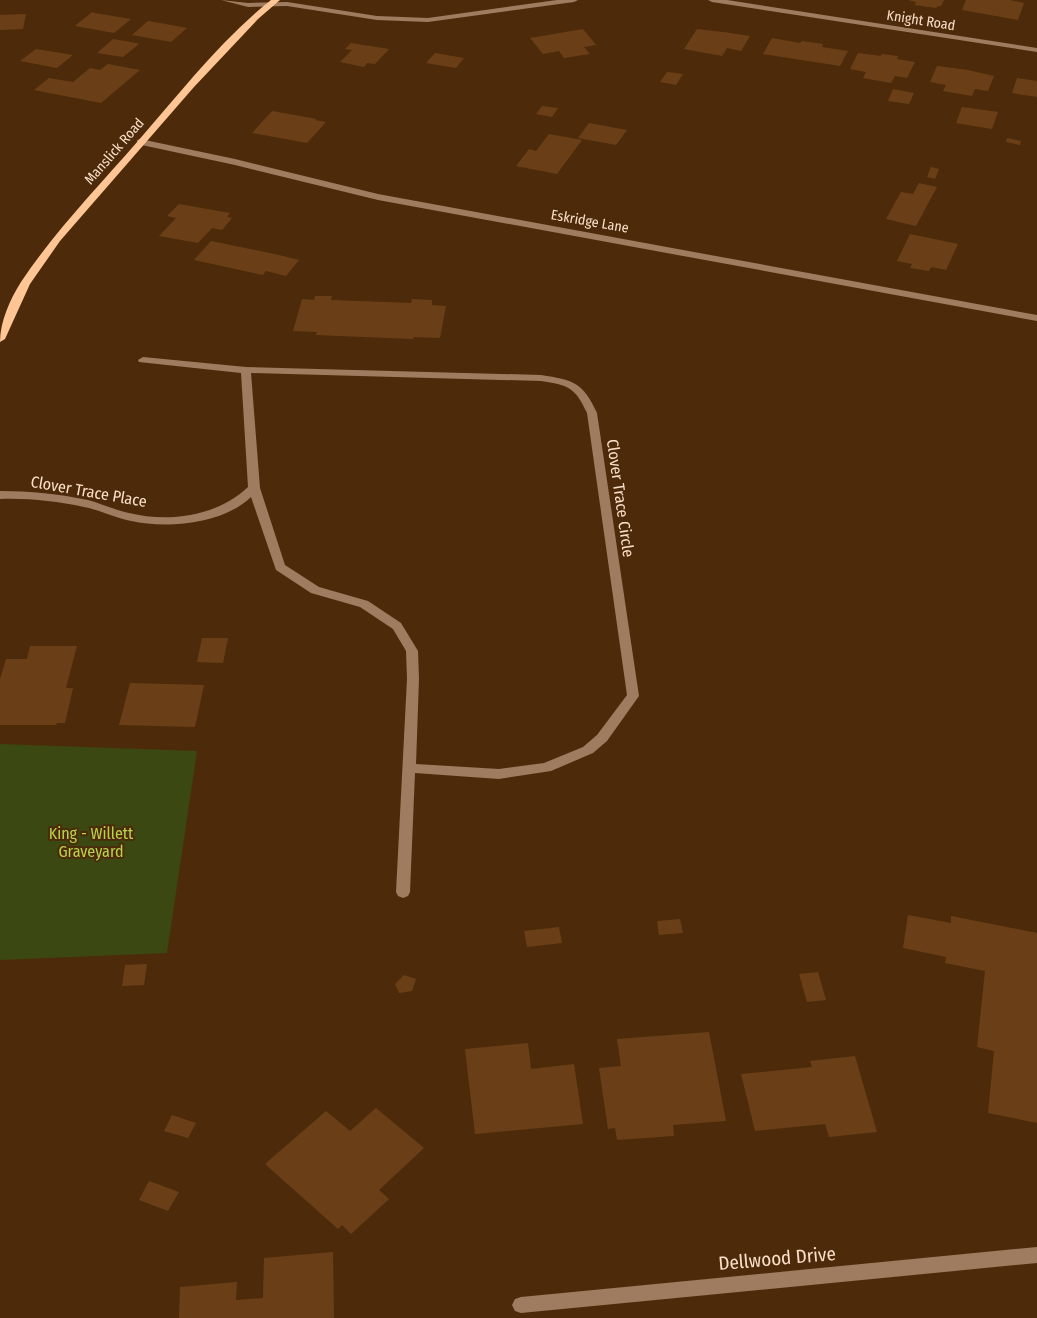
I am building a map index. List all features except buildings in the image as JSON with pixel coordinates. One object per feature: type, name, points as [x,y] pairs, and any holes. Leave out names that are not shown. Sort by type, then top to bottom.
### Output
[{"type":"main road","name":"Manslick Road","points":[[0,339],[25,284],[57,239],[140,142],[210,65],[255,17],[273,2]]},
{"type":"street","points":[[225,0],[248,5],[273,2],[296,4],[377,18],[428,20],[574,0]]},
{"type":"street","name":"Knight Road","points":[[712,0],[1037,50]]},
{"type":"street","name":"Eskridge Lane","points":[[140,142],[235,162],[378,197],[1037,318]]},
{"type":"street","name":"Clover Trace Circle","points":[[143,360],[246,370],[541,378],[571,383],[583,393],[592,413],[633,696],[602,738],[588,750],[546,768],[499,774],[408,768]]},
{"type":"street","points":[[246,370],[254,488],[280,567],[316,590],[364,604],[397,626],[412,651],[413,679],[403,892]]},
{"type":"street","name":"Clover Trace Place","points":[[0,495],[30,494],[87,504],[142,519],[194,518],[224,509],[244,499],[254,488]]},
{"type":"street","name":"Dellwood Drive","points":[[521,1305],[1037,1255]]},
{"type":"green space","name":"King - Willett Graveyard","points":[[0,744],[197,751],[167,953],[0,960]]}]
